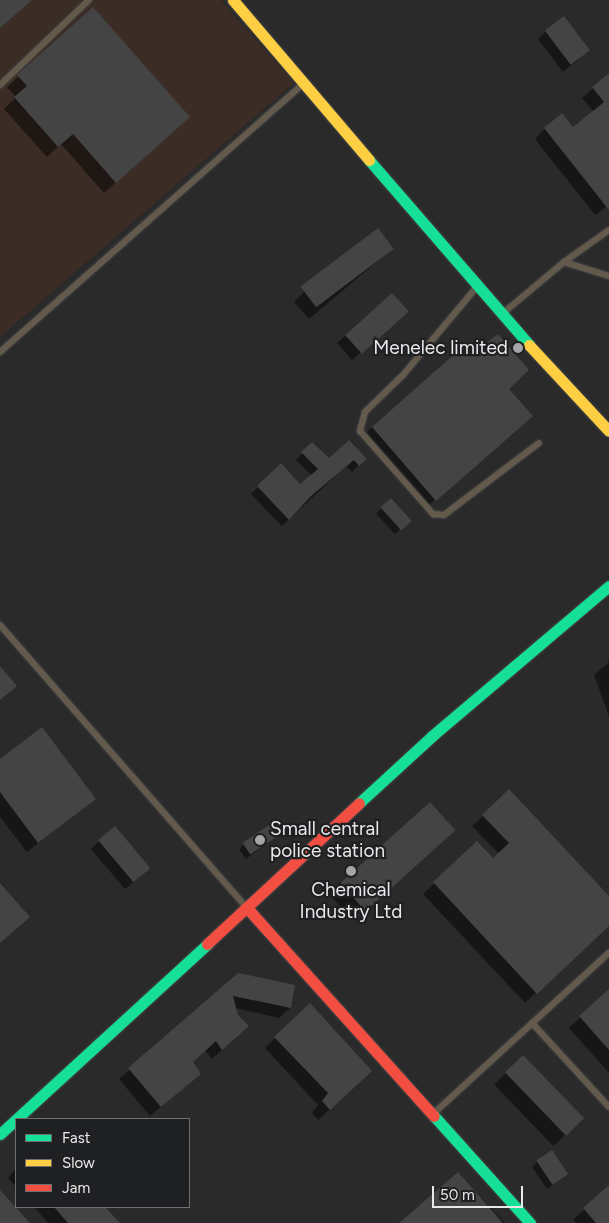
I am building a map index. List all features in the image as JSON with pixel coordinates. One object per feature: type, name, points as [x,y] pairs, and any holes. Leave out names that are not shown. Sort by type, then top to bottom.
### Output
[{"type":"street","points":[[233,0],[303,85],[476,287],[609,431]]},
{"type":"street","points":[[17,1118],[195,952],[248,909],[432,736],[609,586]]},
{"type":"street","points":[[248,909],[530,1223]]},
{"type":"street","points":[[0,1134],[15,1120]]},
{"type":"lane","points":[[0,85],[89,0]]},
{"type":"lane","points":[[0,352],[303,85]]},
{"type":"lane","points":[[502,314],[564,262],[609,230]]},
{"type":"lane","points":[[564,262],[609,276]]},
{"type":"lane","points":[[476,287],[420,355],[365,412],[360,432],[433,514],[444,515],[539,443]]},
{"type":"lane","points":[[0,625],[248,909]]},
{"type":"lane","points":[[432,1114],[609,953]]},
{"type":"lane","points":[[532,1023],[609,1107]]},
{"type":"shaded area","points":[[0,0],[221,0],[294,83],[0,337]]},
{"type":"building","points":[[0,0],[32,0],[0,28]]},
{"type":"building","points":[[93,7],[190,117],[116,183],[73,134],[58,147],[14,97],[27,86],[17,75]]},
{"type":"building","points":[[564,16],[590,50],[571,65],[545,30]]},
{"type":"building","points":[[609,73],[609,210],[544,128],[562,113],[573,127],[604,102],[592,87]]},
{"type":"building","points":[[378,228],[394,249],[316,307],[301,286]]},
{"type":"building","points":[[392,293],[409,312],[362,354],[345,335]]},
{"type":"building","points":[[498,334],[529,370],[509,389],[533,416],[436,501],[372,427],[468,342],[476,351]]},
{"type":"building","points":[[349,440],[367,459],[359,466],[354,460],[311,496],[289,520],[257,486],[281,463],[300,484],[318,469],[301,452],[312,442],[329,458]]},
{"type":"building","points":[[391,498],[412,521],[401,530],[381,507]]},
{"type":"building","points":[[0,666],[17,686],[0,700]]},
{"type":"building","points":[[42,727],[96,799],[38,843],[0,792],[0,759]]},
{"type":"building","points":[[509,789],[609,896],[609,926],[537,994],[433,882],[477,841],[493,858],[509,843],[482,815]]},
{"type":"building","points":[[430,802],[455,830],[366,911],[340,883]]},
{"type":"building","name":"Small central police station","points":[[269,825],[277,837],[250,855],[242,843]]},
{"type":"building","points":[[115,826],[150,868],[134,882],[98,840]]},
{"type":"building","points":[[0,883],[30,917],[0,943]]},
{"type":"building","points":[[238,973],[295,985],[291,1008],[233,996],[238,1015],[249,1026],[222,1050],[216,1041],[193,1062],[201,1074],[161,1107],[128,1068]]},
{"type":"building","points":[[609,989],[609,1050],[579,1016]]},
{"type":"building","points":[[310,1003],[372,1071],[330,1110],[322,1101],[328,1093],[274,1037]]},
{"type":"building","points":[[523,1055],[584,1118],[566,1136],[505,1072]]},
{"type":"building","points":[[552,1150],[568,1174],[552,1185],[536,1161]]},
{"type":"building","points":[[458,1172],[503,1223],[399,1223]]},
{"type":"building","points":[[609,1185],[609,1223],[596,1223],[583,1208]]},
{"type":"building","points":[[0,1190],[30,1223],[0,1223]]},
{"type":"building","points":[[55,1208],[106,1208],[120,1223],[68,1223]]},
{"type":"traffic: fast","points":[[369,160],[529,345]]},
{"type":"traffic: fast","points":[[359,803],[432,736],[609,586]]},
{"type":"traffic: fast","points":[[17,1118],[207,944]]},
{"type":"traffic: fast","points":[[434,1116],[530,1223]]},
{"type":"traffic: fast","points":[[0,1134],[15,1120]]},
{"type":"traffic: slow","points":[[233,0],[369,160]]},
{"type":"traffic: slow","points":[[529,345],[609,431]]},
{"type":"traffic: jam","points":[[207,944],[359,803]]},
{"type":"traffic: jam","points":[[248,909],[434,1116]]},
{"type":"place","name":"Menelec limited","points":[[518,348]]},
{"type":"place","name":"Small central police station","points":[[260,840]]},
{"type":"place","name":"Chemical Industry Ltd","points":[[351,871]]}]
